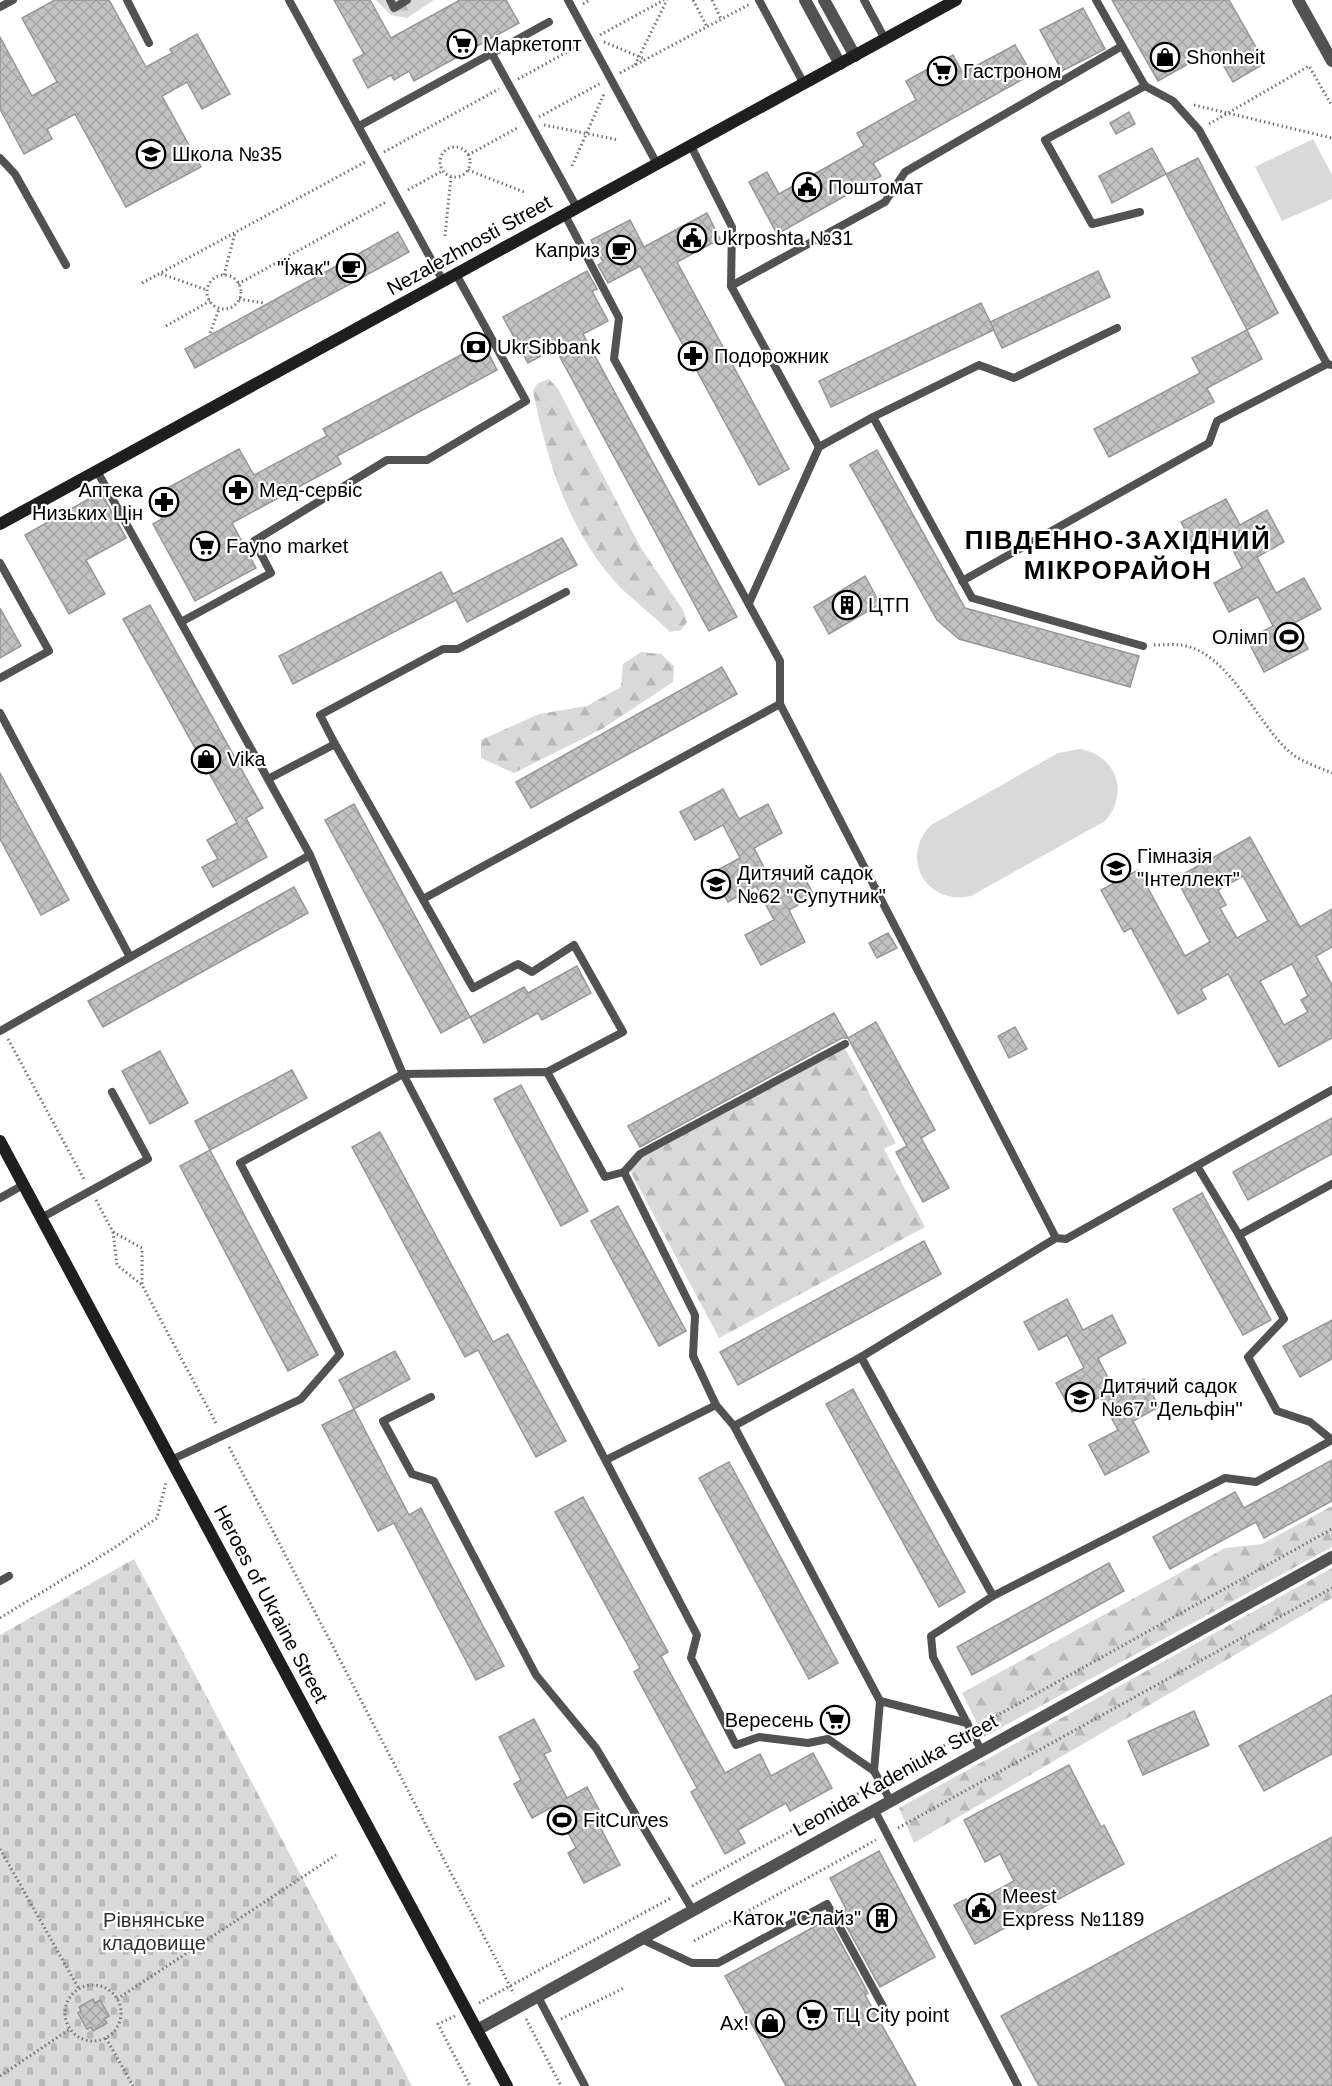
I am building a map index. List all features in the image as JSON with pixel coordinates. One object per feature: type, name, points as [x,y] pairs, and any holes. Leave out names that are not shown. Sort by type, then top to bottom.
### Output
[{"type":"main road","name":"Nezalezhnosti Street","points":[[0,524],[956,0]]},
{"type":"main road","name":"Heroes of Ukraine Street","points":[[0,1141],[507,2086]]},
{"type":"street","points":[[805,0],[840,64]]},
{"type":"street","points":[[824,0],[855,56]]},
{"type":"street","points":[[1298,0],[1332,61]]},
{"type":"street","name":"Leonida Kadeniuka Street","points":[[477,2030],[639,1938],[1332,1557]]},
{"type":"lane","points":[[0,7],[13,0]]},
{"type":"lane","points":[[126,0],[149,43]]},
{"type":"lane","points":[[289,0],[443,281]]},
{"type":"lane","points":[[390,0],[394,8],[407,0]]},
{"type":"lane","points":[[568,0],[657,164]]},
{"type":"lane","points":[[759,0],[804,84]]},
{"type":"lane","points":[[864,0],[885,39]]},
{"type":"lane","points":[[962,581],[1209,443],[1217,421],[1329,364],[1199,130],[1173,101],[1145,86],[1096,0]]},
{"type":"lane","points":[[359,126],[549,22]]},
{"type":"lane","points":[[731,286],[885,202],[904,172],[1122,46]]},
{"type":"lane","points":[[492,54],[578,208]]},
{"type":"lane","points":[[1140,212],[1092,224],[1045,140],[1145,86]]},
{"type":"lane","points":[[691,146],[732,227],[731,286],[819,447]]},
{"type":"lane","points":[[0,158],[15,174],[66,266]]},
{"type":"lane","points":[[565,215],[619,318],[614,359],[780,661],[780,704],[1056,1238]]},
{"type":"lane","points":[[181,622],[271,573],[254,541],[387,460],[427,460],[526,401],[456,274]]},
{"type":"lane","points":[[749,603],[819,447],[873,417],[979,365],[1014,378],[1117,328]]},
{"type":"lane","points":[[873,417],[972,598],[1143,646]]},
{"type":"lane","points":[[97,471],[310,855],[403,1074],[697,1635],[691,1658],[736,1745],[759,1737],[808,1743],[828,1739],[874,1772],[890,1800]]},
{"type":"lane","points":[[0,563],[49,651],[0,678]]},
{"type":"lane","points":[[171,1460],[222,1434],[301,1400],[340,1354],[240,1163],[403,1074],[547,1072],[623,1032],[574,945],[532,972],[518,964],[473,988],[320,715],[443,649],[458,649],[566,592]]},
{"type":"lane","points":[[423,899],[780,704]]},
{"type":"lane","points":[[0,713],[130,957]]},
{"type":"lane","points":[[268,779],[335,744]]},
{"type":"lane","points":[[1,1030],[310,855]]},
{"type":"lane","points":[[547,1072],[605,1177],[624,1172],[640,1154],[845,1044]]},
{"type":"lane","points":[[734,1426],[861,1357],[1056,1238],[1066,1239],[1332,1090]]},
{"type":"lane","points":[[41,1218],[148,1159],[112,1092]]},
{"type":"lane","points":[[981,1750],[933,1657],[930,1636],[993,1596],[1225,1478],[1256,1482],[1332,1440],[1310,1422],[1277,1411],[1248,1357],[1284,1319],[1239,1235],[1197,1166]]},
{"type":"lane","points":[[624,1172],[695,1314],[693,1356],[716,1404],[734,1426],[880,1701],[874,1772]]},
{"type":"lane","points":[[1239,1235],[1332,1184]]},
{"type":"lane","points":[[0,1198],[23,1185]]},
{"type":"lane","points":[[861,1357],[993,1596]]},
{"type":"lane","points":[[431,1397],[383,1421],[412,1473],[434,1481],[536,1675],[596,1748],[692,1909]]},
{"type":"lane","points":[[606,1460],[716,1404]]},
{"type":"lane","points":[[0,1581],[9,1576]]},
{"type":"lane","points":[[880,1701],[969,1727]]},
{"type":"lane","points":[[874,1809],[1018,2086]]},
{"type":"lane","points":[[639,1938],[692,1963],[718,1963],[827,1904],[892,2023]]},
{"type":"lane","points":[[537,1995],[585,2086]]},
{"type":"path","points":[[645,60],[594,38],[666,0]]},
{"type":"path","points":[[635,65],[666,0]]},
{"type":"path","points":[[693,0],[706,27]]},
{"type":"path","points":[[711,0],[721,19]]},
{"type":"path","points":[[142,283],[590,40]]},
{"type":"path","points":[[1199,130],[1309,66],[1332,106]]},
{"type":"path","points":[[572,166],[610,78]]},
{"type":"path","points":[[1173,101],[1230,112],[1332,138]]},
{"type":"path","points":[[530,122],[619,140]]},
{"type":"path","points":[[453,147],[462,149],[468,155],[468,170],[459,177],[451,177],[442,171],[440,157],[445,150],[453,147]]},
{"type":"path","points":[[468,170],[524,192]]},
{"type":"path","points":[[238,284],[442,171]]},
{"type":"path","points":[[445,236],[451,177]]},
{"type":"path","points":[[224,276],[235,233]]},
{"type":"path","points":[[160,273],[207,290]]},
{"type":"path","points":[[224,276],[238,284],[239,299],[233,307],[219,309],[210,301],[207,290],[214,279],[224,276]]},
{"type":"path","points":[[239,299],[264,303]]},
{"type":"path","points":[[166,326],[210,301]]},
{"type":"path","points":[[210,333],[219,309]]},
{"type":"path","points":[[1143,646],[1183,645],[1204,654],[1233,678],[1271,733],[1292,753],[1332,773]]},
{"type":"path","points":[[1,1030],[113,1232],[117,1265],[142,1285],[222,1434],[561,2086]]},
{"type":"path","points":[[113,1232],[142,1248],[142,1285]]},
{"type":"path","points":[[0,1618],[114,1548],[157,1518],[171,1460]]},
{"type":"path","points":[[510,1987],[880,1781],[969,1727],[1332,1528]]},
{"type":"path","points":[[694,1941],[1332,1588]]},
{"type":"path","points":[[0,1849],[79,1989]]},
{"type":"path","points":[[117,1999],[336,1855]]},
{"type":"path","points":[[100,1986],[110,1991],[117,1999],[121,2010],[120,2021],[115,2031],[106,2038],[95,2041],[84,2040],[70,2030],[65,2011],[69,1998],[79,1989],[100,1986]]},
{"type":"path","points":[[552,2023],[624,1988]]},
{"type":"path","points":[[438,2024],[470,2086]]},
{"type":"path","points":[[0,2076],[70,2030]]},
{"type":"path","points":[[106,2038],[133,2086]]},
{"type":"green space","points":[[376,0],[434,0],[407,18],[391,15]]},
{"type":"green space","points":[[1313,139],[1332,175],[1332,199],[1282,221],[1255,167]]},
{"type":"green space","points":[[549,379],[558,389],[641,548],[683,610],[687,622],[681,630],[670,632],[619,586],[586,543],[553,469],[533,391],[537,384]]},
{"type":"green space","points":[[641,652],[661,654],[674,666],[673,682],[602,729],[514,773],[481,758],[481,740],[539,714],[587,706],[621,687],[623,664]]},
{"type":"green space","points":[[1080,749],[1103,759],[1115,777],[1118,787],[1117,799],[1105,821],[971,896],[955,897],[941,894],[930,886],[922,876],[917,851],[931,825],[1058,753]]},
{"type":"green space","points":[[845,1048],[896,1143],[884,1149],[925,1227],[719,1338],[627,1165]]},
{"type":"green space","points":[[1332,1506],[1332,1547],[984,1737],[962,1693],[1225,1548],[1262,1544]]},
{"type":"green space","name":"Рівнянське кладовище","points":[[134,1559],[412,2086],[0,2086],[0,1635]]},
{"type":"green space","points":[[1332,1568],[1332,1598],[914,1843],[899,1808]]},
{"type":"building","points":[[55,0],[109,0],[146,67],[172,53],[170,49],[197,34],[230,94],[202,109],[187,82],[162,96],[201,167],[126,207],[75,114],[47,129],[52,139],[24,154],[0,109],[0,37],[32,96],[57,82],[22,18]]},
{"type":"building","points":[[334,0],[370,0],[391,38],[460,0],[506,0],[519,23],[414,81],[409,71],[394,80],[391,75],[368,88],[353,60],[364,54]]},
{"type":"building","points":[[1112,0],[1229,0],[1265,63],[1233,82],[1214,49],[1158,81]]},
{"type":"building","points":[[1083,8],[1105,49],[1062,71],[1040,30]]},
{"type":"building","points":[[1015,45],[1032,74],[873,163],[881,176],[777,234],[749,182],[767,172],[779,194],[864,146],[857,133],[916,100],[906,81],[953,55],[963,73]]},
{"type":"building","points":[[1129,112],[1135,124],[1116,134],[1110,123]]},
{"type":"building","points":[[1152,148],[1166,174],[1112,203],[1099,176]]},
{"type":"building","points":[[1198,158],[1278,313],[1247,330],[1166,174]]},
{"type":"building","points":[[707,213],[720,239],[677,262],[789,469],[759,485],[640,266],[608,283],[598,265],[603,262],[591,240],[630,220],[644,247]]},
{"type":"building","points":[[398,232],[409,252],[195,368],[185,349]]},
{"type":"building","points":[[587,271],[597,289],[592,291],[608,321],[583,334],[737,617],[709,631],[555,348],[528,363],[503,317]]},
{"type":"building","points":[[1098,271],[1110,297],[1002,348],[990,322]]},
{"type":"building","points":[[981,303],[994,330],[831,407],[819,381]]},
{"type":"building","points":[[1247,330],[1262,359],[1207,388],[1214,402],[1109,457],[1094,429],[1200,373],[1192,358]]},
{"type":"building","points":[[483,343],[497,370],[337,456],[341,464],[232,523],[256,568],[195,601],[153,524],[162,519],[151,497],[239,449],[254,475],[327,436],[323,429]]},
{"type":"building","points":[[877,450],[965,608],[1139,656],[1130,687],[959,639],[937,620],[850,465]]},
{"type":"building","points":[[101,492],[126,538],[86,560],[105,594],[69,614],[25,535]]},
{"type":"building","points":[[1226,499],[1240,525],[1267,510],[1284,542],[1257,557],[1276,593],[1304,578],[1321,609],[1294,623],[1308,649],[1264,672],[1247,639],[1273,626],[1258,597],[1229,612],[1214,583],[1242,568],[1225,535],[1196,550],[1181,522]]},
{"type":"building","points":[[562,538],[577,565],[467,622],[456,600],[293,684],[279,656],[441,572],[453,594]]},
{"type":"building","name":"ЦТП","points":[[865,576],[880,604],[829,634],[814,607]]},
{"type":"building","points":[[150,605],[263,808],[246,818],[267,857],[213,887],[202,867],[218,859],[207,840],[237,823],[123,619]]},
{"type":"building","points":[[0,608],[21,646],[0,658]]},
{"type":"building","points":[[722,667],[737,694],[531,808],[516,782]]},
{"type":"building","points":[[0,773],[69,900],[41,915],[0,839]]},
{"type":"building","points":[[723,789],[739,819],[768,804],[782,833],[754,848],[772,883],[800,868],[814,896],[789,910],[805,942],[761,965],[745,935],[774,920],[756,886],[728,902],[712,873],[740,858],[723,825],[695,840],[680,812]]},
{"type":"building","points":[[354,804],[470,1017],[441,1033],[325,820]]},
{"type":"building","points":[[1250,837],[1300,927],[1332,909],[1332,947],[1316,956],[1332,985],[1332,1038],[1279,1067],[1228,974],[1201,989],[1206,999],[1178,1014],[1131,928],[1124,932],[1101,890],[1138,870],[1185,956],[1210,942],[1176,878]],"holes":[[[1243,876],[1268,921],[1237,938],[1220,908],[1226,905],[1218,890]],[[1292,964],[1308,996],[1301,1000],[1308,1012],[1284,1025],[1260,981]]]},
{"type":"building","points":[[294,887],[308,913],[103,1027],[88,1001]]},
{"type":"building","points":[[888,933],[897,948],[877,958],[869,943]]},
{"type":"building","points":[[577,966],[591,993],[542,1020],[538,1013],[484,1043],[470,1017],[524,987],[528,993]]},
{"type":"building","points":[[834,1013],[848,1038],[842,1038],[640,1147],[628,1126]]},
{"type":"building","points":[[876,1022],[935,1130],[921,1138],[949,1188],[923,1202],[896,1152],[907,1146],[848,1038]]},
{"type":"building","points":[[1015,1027],[1027,1049],[1009,1058],[998,1036]]},
{"type":"building","points":[[160,1051],[188,1103],[150,1124],[122,1071]]},
{"type":"building","points":[[292,1070],[307,1098],[210,1150],[195,1121]]},
{"type":"building","points":[[521,1085],[588,1211],[561,1226],[494,1099]]},
{"type":"building","points":[[1332,1118],[1332,1154],[1248,1200],[1233,1172]]},
{"type":"building","points":[[380,1132],[493,1342],[508,1334],[566,1441],[536,1457],[478,1350],[465,1357],[352,1147]]},
{"type":"building","points":[[210,1150],[318,1355],[288,1371],[180,1166]]},
{"type":"building","points":[[1202,1193],[1271,1320],[1243,1335],[1173,1209]]},
{"type":"building","points":[[618,1206],[686,1331],[659,1346],[591,1221]]},
{"type":"building","points":[[924,1241],[941,1274],[738,1385],[720,1352]]},
{"type":"building","points":[[1067,1299],[1083,1330],[1112,1315],[1126,1343],[1098,1358],[1116,1394],[1144,1379],[1159,1407],[1133,1421],[1149,1452],[1105,1475],[1089,1445],[1118,1430],[1100,1397],[1072,1412],[1056,1383],[1084,1368],[1067,1335],[1039,1350],[1024,1322]]},
{"type":"building","points":[[1332,1320],[1332,1359],[1300,1377],[1283,1346]]},
{"type":"building","points":[[395,1351],[410,1379],[354,1409],[339,1380]]},
{"type":"building","points":[[853,1389],[965,1592],[939,1607],[826,1404]]},
{"type":"building","points":[[354,1409],[409,1515],[421,1508],[504,1666],[476,1680],[394,1523],[378,1531],[322,1425]]},
{"type":"building","points":[[1332,1460],[1332,1501],[1264,1538],[1256,1522],[1170,1569],[1153,1537],[1235,1492],[1244,1508]]},
{"type":"building","points":[[729,1462],[838,1663],[809,1679],[699,1478]]},
{"type":"building","points":[[583,1497],[668,1652],[661,1656],[725,1773],[760,1754],[771,1776],[813,1753],[832,1788],[790,1811],[786,1803],[738,1830],[745,1843],[725,1854],[691,1792],[697,1788],[634,1672],[640,1668],[555,1512]]},
{"type":"building","points":[[1109,1563],[1124,1591],[972,1675],[957,1647]]},
{"type":"building","points":[[1332,1695],[1332,1754],[1264,1791],[1239,1746]]},
{"type":"building","points":[[1194,1711],[1209,1745],[1143,1775],[1128,1741]]},
{"type":"building","points":[[534,1719],[551,1751],[544,1754],[567,1798],[587,1787],[604,1819],[598,1823],[620,1865],[584,1883],[568,1853],[576,1848],[554,1806],[532,1818],[514,1784],[521,1780],[499,1737]]},
{"type":"building","points":[[1069,1765],[1101,1827],[1104,1825],[1124,1864],[975,1944],[954,1905],[966,1899],[970,1905],[1014,1881],[1000,1854],[985,1862],[964,1820]]},
{"type":"building","points":[[1332,1837],[1332,2086],[1039,2086],[1001,2016]]},
{"type":"building","name":"Каток \"Слайз\"","points":[[879,1851],[935,1957],[880,1987],[839,1913],[846,1909],[830,1878]]},
{"type":"building","name":"ТЦ City point","points":[[828,1919],[868,1993],[865,1995],[916,2086],[786,2086],[725,1976]]},
{"type":"building","points":[[93,1999],[95,2003],[100,2000],[109,2016],[104,2019],[107,2023],[93,2031],[91,2027],[87,2029],[78,2013],[81,2011],[79,2007]]},
{"type":"place","name":"Маркетопт","points":[[462,44]]},
{"type":"place","name":"Shonheit","points":[[1165,57]]},
{"type":"place","name":"Гастроном","points":[[942,71]]},
{"type":"place","name":"Школа №35","points":[[151,154]]},
{"type":"place","name":"Поштомат","points":[[807,187]]},
{"type":"place","name":"Ukrposhta №31","points":[[692,238]]},
{"type":"place","name":"Каприз","points":[[621,250]]},
{"type":"place","name":"\"Їжак\"","points":[[351,268]]},
{"type":"place","name":"UkrSibbank","points":[[476,347]]},
{"type":"place","name":"Подорожник","points":[[693,356]]},
{"type":"place","name":"Мед-сервіс","points":[[238,490]]},
{"type":"place","name":"Аптека Низьких Цін","points":[[164,502]]},
{"type":"place","name":"Fayno market","points":[[205,546]]},
{"type":"place","name":"ЦТП","points":[[847,605]]},
{"type":"place","name":"Олімп","points":[[1289,637]]},
{"type":"place","name":"Vika","points":[[206,759]]},
{"type":"place","name":"Гімназія \"Інтеллект\"","points":[[1116,868]]},
{"type":"place","name":"Дитячий садок №62 \"Супутник\"","points":[[716,884]]},
{"type":"place","name":"Дитячий садок №67 \"Дельфін\"","points":[[1080,1397]]},
{"type":"place","name":"Вересень","points":[[835,1720]]},
{"type":"place","name":"FitCurves","points":[[562,1820]]},
{"type":"place","name":"Meest Express №1189","points":[[981,1908]]},
{"type":"place","name":"Каток \"Слайз\"","points":[[882,1918]]},
{"type":"place","name":"ТЦ City point","points":[[812,2015]]},
{"type":"place","name":"Ах!","points":[[770,2023]]},
{"type":"district","name":"ПІВДЕННО-ЗАХІДНИЙ МІКРОРАЙОН","points":[[1118,555]]}]
